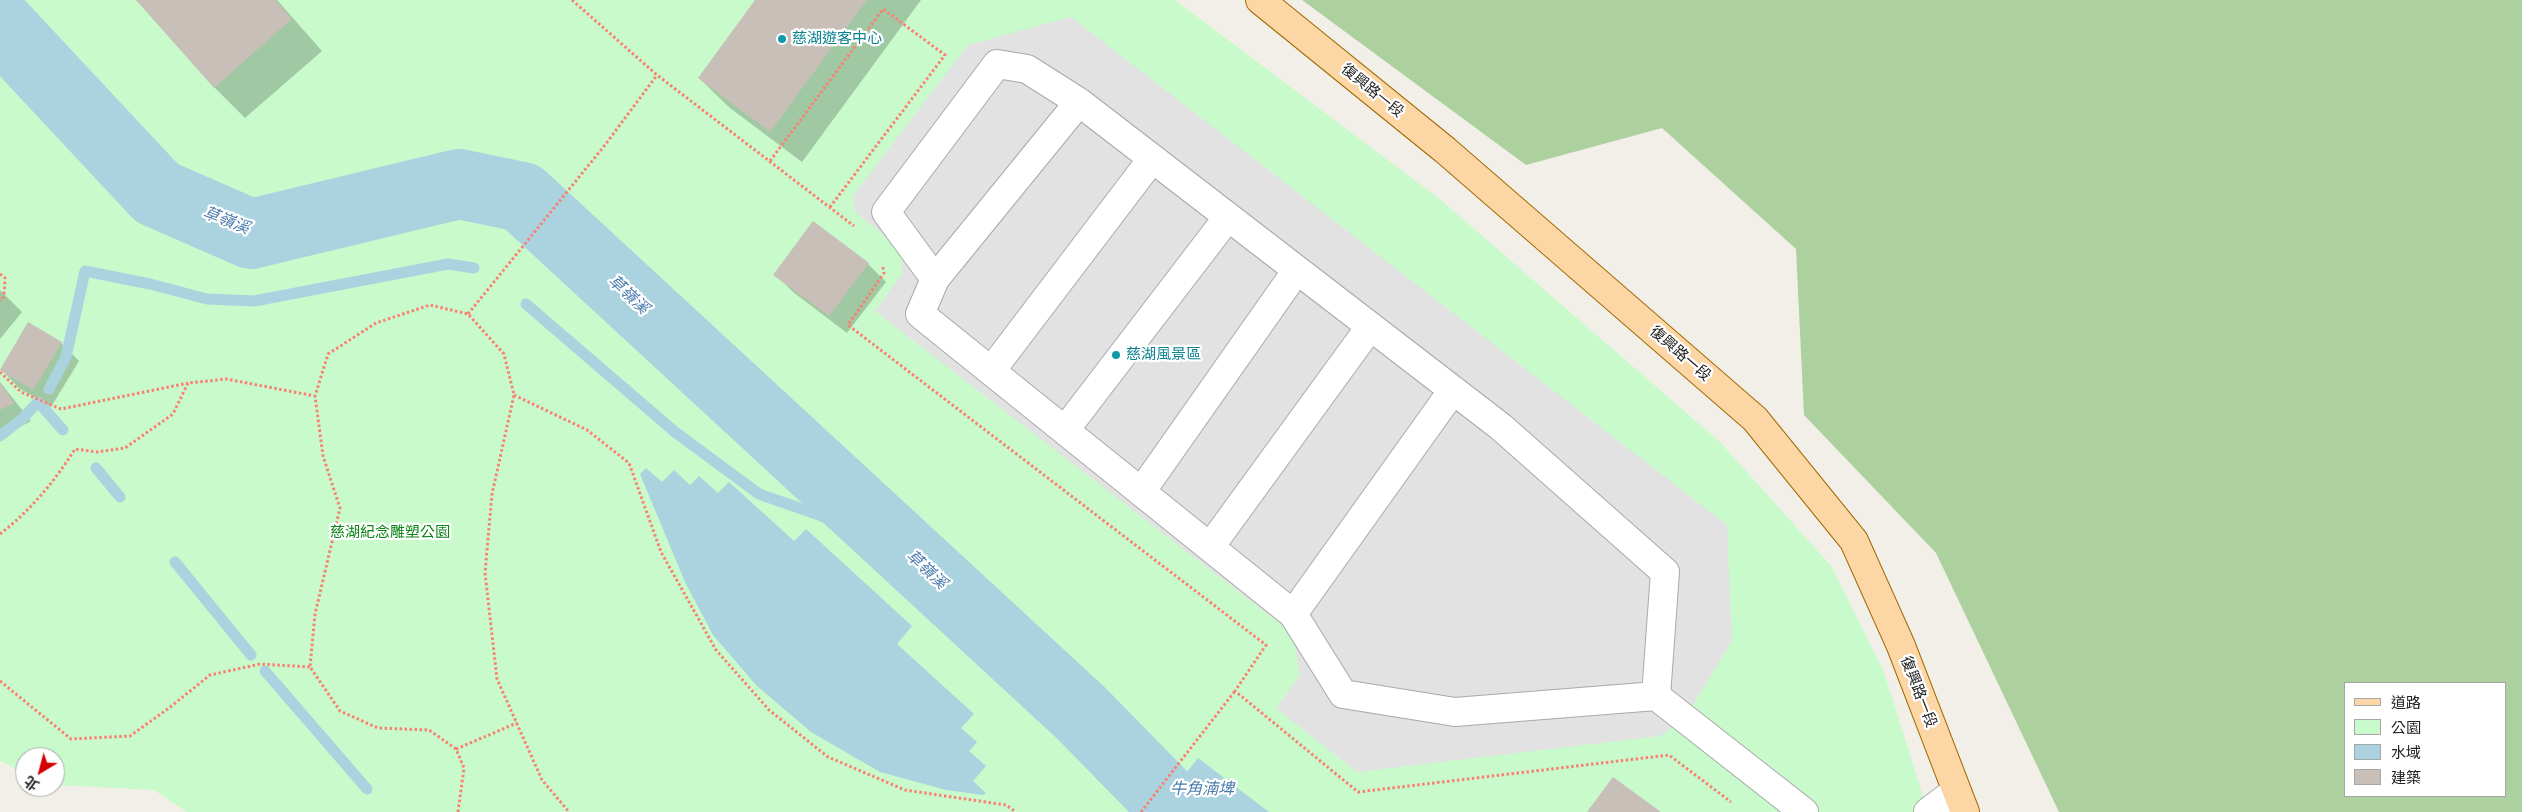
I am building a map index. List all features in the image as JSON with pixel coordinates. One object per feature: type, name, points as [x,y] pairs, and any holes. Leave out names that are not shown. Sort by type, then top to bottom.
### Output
[{"type":"main road","name":"復興路一段","points":[[1260,0],[1445,150],[1755,419],[1854,541],[1900,646],[1961,801]]},
{"type":"street","points":[[935,279],[886,212],[997,64],[1027,69],[1079,102],[1501,427],[1665,572],[1656,696]]},
{"type":"street","points":[[1079,102],[935,279],[920,314],[1293,614],[1343,694],[1455,712],[1656,696],[1804,812]]},
{"type":"street","points":[[991,371],[1152,159]]},
{"type":"street","points":[[1065,430],[1228,217]]},
{"type":"street","points":[[1141,492],[1297,270]]},
{"type":"street","points":[[1210,547],[1370,327]]},
{"type":"street","points":[[1293,614],[1454,390]]},
{"type":"street","points":[[1928,812],[1961,801]]},
{"type":"path","points":[[572,0],[657,75],[830,207],[945,55],[883,9],[770,161]]},
{"type":"path","points":[[468,314],[605,145],[657,75]]},
{"type":"path","points":[[0,274],[5,278],[4,296],[0,301]]},
{"type":"path","points":[[458,812],[464,768],[456,749],[430,730],[378,728],[340,711],[310,667],[315,614],[340,508],[323,456],[316,396],[328,354],[376,323],[430,305],[468,314],[504,354],[514,395],[492,494],[485,573],[497,679],[542,780],[569,812]]},
{"type":"path","points":[[0,372],[21,392],[61,409],[188,383],[226,379],[316,396]]},
{"type":"path","points":[[0,534],[19,519],[62,470],[75,449],[97,452],[125,448],[173,414],[188,383]]},
{"type":"path","points":[[514,395],[587,430],[629,463],[661,552],[716,650],[769,710],[828,756],[905,790],[1006,805],[1016,812]]},
{"type":"path","points":[[0,681],[71,739],[130,736],[170,708],[210,675],[260,664],[310,667]]},
{"type":"path","points":[[1141,812],[1235,691]]},
{"type":"path","points":[[456,749],[517,723]]},
{"type":"green space","name":"慈湖風景區","points":[[0,0],[1175,0],[1442,201],[1720,442],[1832,567],[1884,672],[1928,812],[187,812],[154,790],[65,786],[65,747],[15,747],[15,768],[0,761]]},
{"type":"green space","points":[[1302,0],[2522,0],[2522,812],[2059,812],[1936,553],[1804,415],[1796,249],[1662,128],[1526,165]]},
{"type":"shaded area","points":[[1071,17],[1727,525],[1732,641],[1685,718],[1660,736],[1357,772],[1276,708],[1300,675],[1292,633],[875,311],[903,273],[900,248],[855,212],[852,197],[968,45]]},
{"type":"water","points":[[646,468],[662,482],[674,470],[690,485],[699,476],[718,493],[729,482],[794,541],[806,529],[912,626],[897,644],[974,714],[961,728],[977,742],[969,751],[986,766],[973,781],[986,793],[983,795],[946,790],[880,772],[811,732],[757,686],[713,635],[685,582],[640,474]]},
{"type":"water","name":"牛角湳埤","points":[[1198,758],[1269,812],[1156,812]]},
{"type":"building","points":[[136,0],[275,0],[292,19],[214,88]]},
{"type":"building","name":"慈湖遊客中心","points":[[755,0],[867,0],[770,132],[698,78]]},
{"type":"building","points":[[813,221],[869,263],[829,316],[773,275]]},
{"type":"building","points":[[28,322],[62,342],[33,390],[0,370]]},
{"type":"building","points":[[0,383],[14,403],[0,410]]},
{"type":"building","points":[[1613,777],[1661,812],[1587,812]]},
{"type":"waterway","name":"草嶺溪","points":[[0,25],[157,193],[251,234],[459,184],[522,197],[1081,713],[1178,812]]},
{"type":"waterway","points":[[49,389],[66,357],[85,271],[150,284],[207,299],[254,301],[448,264],[474,268]]},
{"type":"waterway","points":[[526,304],[675,432],[759,494],[899,543]]},
{"type":"waterway","points":[[0,436],[22,419],[38,402],[63,430]]},
{"type":"waterway","points":[[96,468],[120,497]]},
{"type":"waterway","points":[[175,562],[251,655]]},
{"type":"waterway","points":[[265,671],[367,789]]},
{"type":"place","name":"慈湖遊客中心","points":[[782,39]]},
{"type":"place","name":"慈湖風景區","points":[[1116,355]]},
{"type":"park label","name":"慈湖紀念雕塑公園","points":[[390,533]]}]
